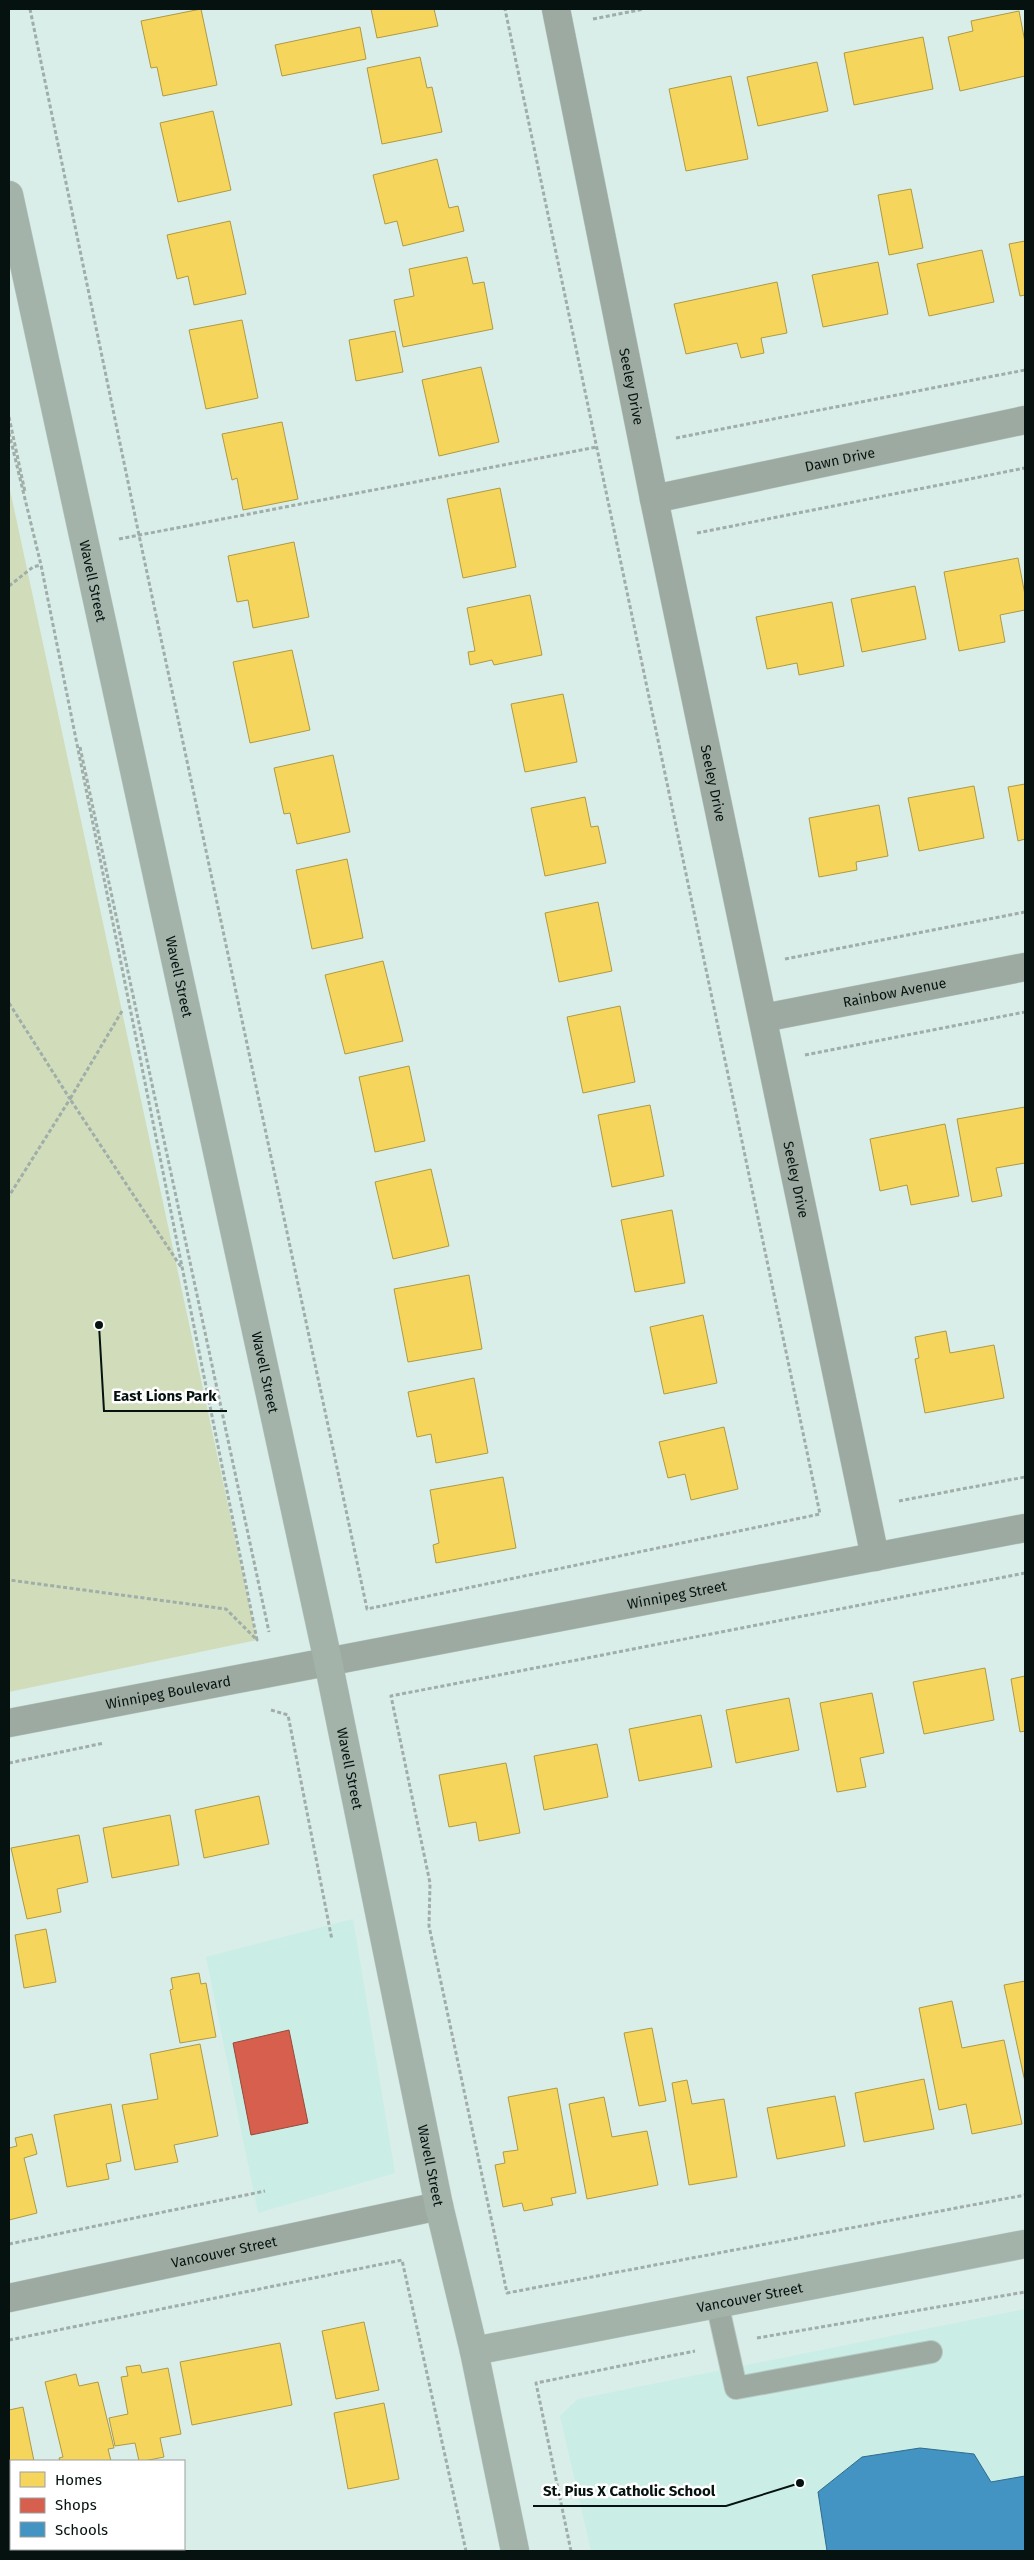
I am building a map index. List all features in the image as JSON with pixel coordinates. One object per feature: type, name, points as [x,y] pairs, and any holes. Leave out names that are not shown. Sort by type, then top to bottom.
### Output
[{"type":"street","name":"Seeley Drive","points":[[556,9],[654,499],[875,1556]]},
{"type":"street","name":"Wavell Street","points":[[9,195],[328,1661],[439,2206],[474,2351],[515,2551]]},
{"type":"street","name":"Dawn Drive","points":[[654,499],[1025,420]]},
{"type":"street","name":"Rainbow Avenue","points":[[762,1018],[1025,967]]},
{"type":"street","name":"Winnipeg Street","points":[[328,1661],[1025,1528]]},
{"type":"street","name":"Winnipeg Boulevard","points":[[9,1723],[328,1661]]},
{"type":"street","name":"Vancouver Street","points":[[9,2298],[439,2206]]},
{"type":"street","name":"Vancouver Street","points":[[474,2351],[1025,2244]]},
{"type":"lane","points":[[717,2304],[736,2388],[931,2352]]},
{"type":"path","points":[[30,9],[139,535],[367,1609],[820,1514],[505,9]]},
{"type":"path","points":[[588,20],[644,9]]},
{"type":"path","points":[[671,439],[1025,370]]},
{"type":"path","points":[[9,417],[269,1632]]},
{"type":"path","points":[[9,433],[41,565],[257,1640],[226,1609],[9,1580]]},
{"type":"path","points":[[118,539],[597,447]]},
{"type":"path","points":[[694,534],[1025,468]]},
{"type":"path","points":[[9,586],[33,567],[41,565]]},
{"type":"path","points":[[780,960],[1025,912]]},
{"type":"path","points":[[9,1003],[70,1099],[183,1269]]},
{"type":"path","points":[[9,1196],[122,1011]]},
{"type":"path","points":[[804,1055],[1025,1012]]},
{"type":"path","points":[[900,1501],[1025,1476]]},
{"type":"path","points":[[1025,1573],[391,1696],[430,1883],[429,1926],[507,2293],[1025,2195]]},
{"type":"path","points":[[268,1709],[288,1715],[332,1940]]},
{"type":"path","points":[[9,1763],[105,1743]]},
{"type":"path","points":[[9,2244],[265,2191]]},
{"type":"path","points":[[9,2340],[402,2260],[466,2551]]},
{"type":"path","points":[[571,2551],[536,2383],[727,2345],[1025,2292]]},
{"type":"shaded area","points":[[9,485],[257,1640],[9,1692]]},
{"type":"shaded area","points":[[353,1919],[395,2173],[258,2213],[206,1957]]},
{"type":"shaded area","points":[[1025,2309],[1025,2551],[591,2551],[560,2416],[578,2399]]},
{"type":"building: Homes","points":[[201,9],[217,85],[163,96],[157,67],[151,68],[141,21]]},
{"type":"building: Homes","points":[[371,9],[434,9],[438,26],[377,38]]},
{"type":"building: Homes","points":[[1019,11],[1025,42],[1025,76],[960,91],[948,37],[973,31],[971,21]]},
{"type":"building: Homes","points":[[360,27],[366,59],[282,76],[275,45]]},
{"type":"building: Homes","points":[[923,37],[933,89],[854,105],[844,53]]},
{"type":"building: Homes","points":[[420,57],[427,88],[432,87],[442,132],[382,144],[367,68]]},
{"type":"building: Homes","points":[[817,62],[828,111],[758,126],[747,77]]},
{"type":"building: Homes","points":[[731,76],[748,159],[686,171],[669,89]]},
{"type":"building: Homes","points":[[213,111],[231,190],[178,202],[160,123]]},
{"type":"building: Homes","points":[[437,159],[449,208],[458,206],[464,231],[403,246],[397,221],[385,224],[373,175]]},
{"type":"building: Homes","points":[[911,189],[923,248],[889,255],[878,195]]},
{"type":"building: Homes","points":[[230,221],[246,294],[194,305],[188,276],[177,279],[167,235]]},
{"type":"building: Homes","points":[[1025,241],[1025,295],[1020,296],[1009,244]]},
{"type":"building: Homes","points":[[982,250],[994,302],[929,316],[917,264]]},
{"type":"building: Homes","points":[[467,257],[473,284],[484,282],[493,329],[403,347],[394,300],[414,296],[409,269]]},
{"type":"building: Homes","points":[[878,262],[888,314],[823,327],[812,275]]},
{"type":"building: Homes","points":[[777,282],[787,333],[761,338],[764,353],[741,358],[737,343],[686,354],[674,304]]},
{"type":"building: Homes","points":[[242,320],[258,398],[206,409],[189,330]]},
{"type":"building: Homes","points":[[395,331],[403,372],[356,381],[349,340]]},
{"type":"building: Homes","points":[[481,367],[499,442],[439,456],[422,380]]},
{"type":"building: Homes","points":[[282,422],[298,499],[243,510],[237,478],[232,480],[222,434]]},
{"type":"building: Homes","points":[[500,488],[516,567],[463,578],[447,499]]},
{"type":"building: Homes","points":[[294,542],[309,617],[253,628],[248,600],[237,602],[228,556]]},
{"type":"building: Homes","points":[[1018,558],[1025,595],[1025,610],[1000,615],[1005,642],[959,651],[944,572]]},
{"type":"building: Homes","points":[[915,586],[926,639],[862,652],[851,599]]},
{"type":"building: Homes","points":[[530,595],[542,655],[494,665],[492,660],[470,665],[468,652],[475,651],[467,608]]},
{"type":"building: Homes","points":[[832,602],[844,666],[799,675],[797,663],[767,669],[756,617]]},
{"type":"building: Homes","points":[[292,650],[310,730],[250,743],[233,662]]},
{"type":"building: Homes","points":[[563,694],[577,762],[525,772],[511,704]]},
{"type":"building: Homes","points":[[333,755],[350,832],[297,844],[290,813],[284,814],[274,768]]},
{"type":"building: Homes","points":[[1025,784],[1025,839],[1018,841],[1008,787]]},
{"type":"building: Homes","points":[[974,786],[984,838],[919,851],[908,798]]},
{"type":"building: Homes","points":[[585,797],[591,827],[598,826],[606,863],[545,876],[531,808]]},
{"type":"building: Homes","points":[[879,805],[888,856],[856,862],[857,870],[819,877],[809,818]]},
{"type":"building: Homes","points":[[347,859],[363,938],[312,949],[296,870]]},
{"type":"building: Homes","points":[[598,902],[612,971],[559,982],[545,913]]},
{"type":"building: Homes","points":[[383,961],[403,1041],[345,1054],[325,975]]},
{"type":"building: Homes","points":[[620,1006],[635,1082],[583,1093],[567,1017]]},
{"type":"building: Homes","points":[[409,1066],[425,1141],[375,1152],[359,1077]]},
{"type":"building: Homes","points":[[650,1105],[664,1176],[612,1187],[598,1115]]},
{"type":"building: Homes","points":[[1025,1107],[1025,1163],[996,1168],[1002,1196],[972,1202],[957,1119]]},
{"type":"building: Homes","points":[[945,1124],[959,1196],[911,1205],[907,1185],[880,1191],[870,1139]]},
{"type":"building: Homes","points":[[431,1169],[449,1246],[393,1259],[375,1182]]},
{"type":"building: Homes","points":[[672,1210],[685,1283],[635,1292],[621,1220]]},
{"type":"building: Homes","points":[[469,1275],[482,1349],[408,1362],[394,1289]]},
{"type":"building: Homes","points":[[703,1315],[717,1383],[664,1394],[650,1327]]},
{"type":"building: Homes","points":[[946,1331],[950,1353],[994,1345],[1004,1398],[925,1413],[915,1359],[919,1358],[915,1337]]},
{"type":"building: Homes","points":[[474,1378],[488,1453],[436,1463],[431,1434],[417,1437],[408,1392]]},
{"type":"building: Homes","points":[[724,1427],[738,1489],[691,1500],[685,1474],[668,1478],[659,1442]]},
{"type":"building: Homes","points":[[503,1477],[516,1548],[436,1563],[433,1545],[439,1543],[430,1490]]},
{"type":"building: Homes","points":[[985,1668],[994,1720],[924,1734],[913,1682]]},
{"type":"building: Homes","points":[[1025,1676],[1025,1731],[1020,1732],[1011,1679]]},
{"type":"building: Homes","points":[[872,1693],[884,1753],[860,1758],[866,1787],[837,1792],[820,1703]]},
{"type":"building: Homes","points":[[789,1698],[799,1750],[736,1763],[726,1710]]},
{"type":"building: Homes","points":[[701,1715],[712,1767],[639,1781],[629,1729]]},
{"type":"building: Homes","points":[[597,1744],[608,1797],[544,1810],[534,1756]]},
{"type":"building: Homes","points":[[506,1763],[520,1833],[479,1841],[476,1822],[449,1827],[439,1775]]},
{"type":"building: Homes","points":[[259,1796],[269,1844],[204,1858],[195,1810]]},
{"type":"building: Homes","points":[[170,1815],[179,1865],[112,1878],[103,1828]]},
{"type":"building: Homes","points":[[79,1835],[88,1882],[57,1889],[61,1912],[27,1919],[11,1848]]},
{"type":"building: Homes","points":[[46,1929],[56,1982],[24,1988],[15,1935]]},
{"type":"building: Homes","points":[[199,1973],[201,1984],[206,1983],[216,2037],[180,2043],[170,1990],[173,1989],[171,1978]]},
{"type":"building: Homes","points":[[1025,1981],[1025,2082],[1004,1985]]},
{"type":"building: Homes","points":[[952,2001],[962,2048],[1004,2040],[1022,2124],[972,2134],[966,2104],[939,2110],[919,2008]]},
{"type":"building: Homes","points":[[652,2028],[666,2101],[639,2106],[624,2033]]},
{"type":"building: Homes","points":[[200,2044],[218,2136],[174,2145],[178,2162],[135,2170],[122,2105],[158,2099],[150,2054]]},
{"type":"building: Homes","points":[[924,2079],[934,2129],[864,2142],[855,2093]]},
{"type":"building: Homes","points":[[687,2080],[692,2104],[724,2099],[737,2177],[689,2185],[672,2083]]},
{"type":"building: Homes","points":[[557,2088],[576,2193],[551,2198],[553,2205],[524,2211],[522,2203],[503,2207],[495,2165],[505,2163],[503,2152],[518,2150],[508,2097]]},
{"type":"building: Homes","points":[[835,2096],[845,2146],[777,2159],[767,2108]]},
{"type":"building: Homes","points":[[604,2097],[612,2137],[647,2131],[658,2185],[587,2199],[569,2104]]},
{"type":"building: Homes","points":[[111,2104],[121,2161],[106,2164],[109,2179],[67,2187],[54,2115]]},
{"type":"building: Homes","points":[[32,2134],[37,2154],[24,2158],[37,2213],[9,2220],[9,2148],[17,2146],[15,2138]]},
{"type":"building: Homes","points":[[364,2322],[379,2390],[336,2399],[322,2331]]},
{"type":"building: Homes","points":[[280,2343],[292,2405],[192,2425],[180,2362]]},
{"type":"building: Homes","points":[[140,2365],[142,2373],[168,2368],[181,2434],[160,2438],[164,2457],[139,2460],[135,2443],[115,2446],[109,2418],[128,2414],[121,2377],[128,2376],[126,2367]]},
{"type":"building: Homes","points":[[76,2374],[79,2386],[98,2382],[114,2448],[108,2449],[111,2460],[60,2460],[59,2458],[63,2457],[45,2382]]},
{"type":"building: Homes","points":[[384,2403],[399,2479],[348,2489],[334,2413]]},
{"type":"building: Homes","points":[[23,2407],[34,2460],[10,2460],[10,2496],[9,2496],[9,2410]]},
{"type":"building: Shops","points":[[289,2030],[308,2123],[251,2135],[233,2043]]},
{"type":"building: Schools","points":[[920,2448],[974,2454],[991,2482],[1025,2476],[1025,2551],[827,2551],[818,2492],[862,2457]]},
{"type":"place","name":"East Lions Park","points":[[99,1325]]},
{"type":"place","name":"St. Pius X Catholic School","points":[[800,2483]]}]
